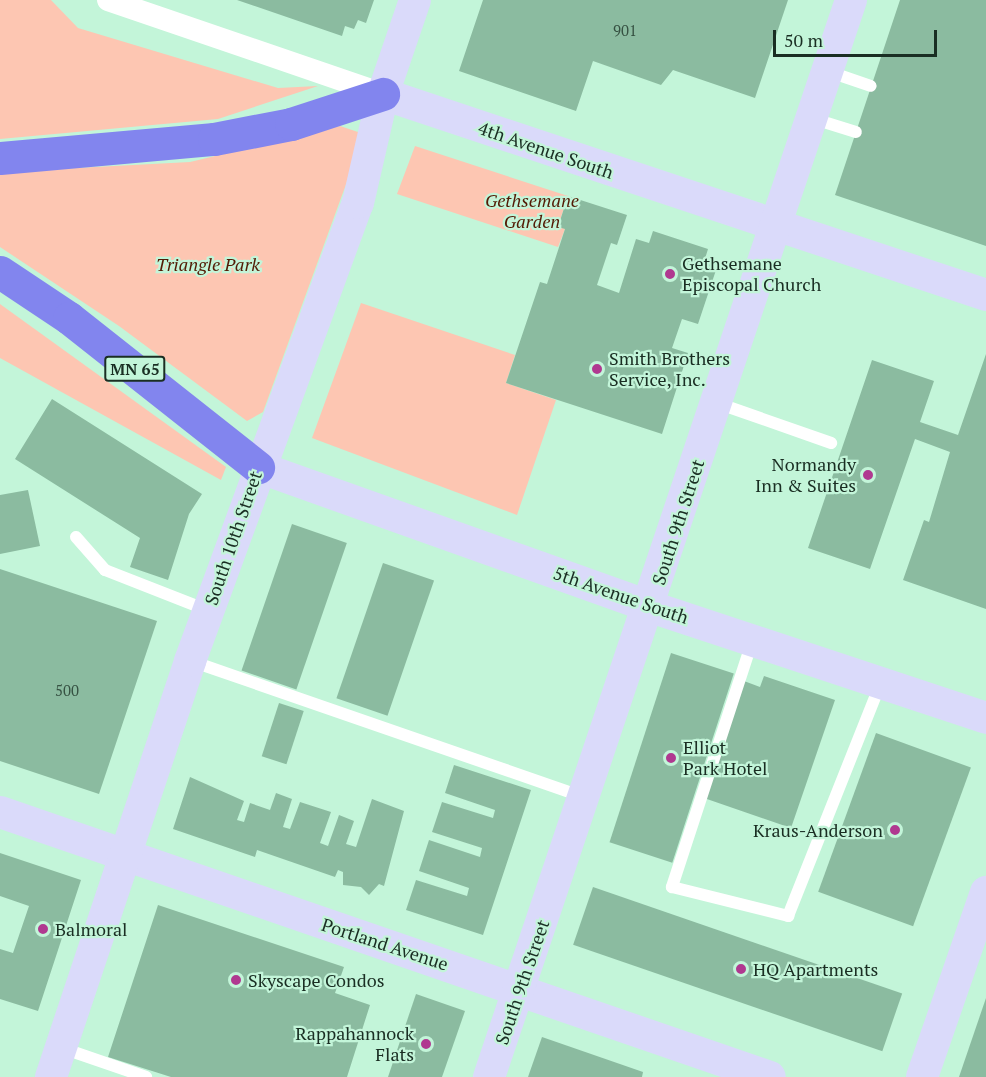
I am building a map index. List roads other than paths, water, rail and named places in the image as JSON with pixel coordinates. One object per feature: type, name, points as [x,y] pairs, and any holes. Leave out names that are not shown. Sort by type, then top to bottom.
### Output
[{"type":"highway","points":[[0,158],[214,139],[291,124],[383,94]]},
{"type":"highway","name":"MN 65","points":[[0,272],[69,318],[258,467]]},
{"type":"street","name":"4th Avenue South","points":[[108,0],[774,227],[986,295]]},
{"type":"street","name":"South 10th Street","points":[[51,1077],[122,855],[258,467],[358,203],[383,94],[415,0]]},
{"type":"street","name":"South 9th Street","points":[[489,1077],[651,607],[774,227],[852,0]]},
{"type":"street","name":"5th Avenue South","points":[[258,467],[651,607],[753,638],[986,717]]},
{"type":"street","name":"Portland Avenue","points":[[0,812],[520,988],[715,1068],[770,1077]]},
{"type":"street","points":[[922,1077],[986,892]]},
{"type":"lane","points":[[827,71],[872,86]]},
{"type":"lane","points":[[811,118],[856,132]]},
{"type":"lane","points":[[717,403],[831,443]]},
{"type":"lane","points":[[76,537],[105,570],[208,611]]},
{"type":"lane","points":[[753,638],[672,887],[788,916],[881,682]]},
{"type":"lane","points":[[190,661],[586,798]]},
{"type":"lane","points":[[61,1047],[146,1077]]},
{"type":"place","name":"Gethsemane Episcopal Church","points":[[670,274]]},
{"type":"place","name":"Smith Brothers Service, Inc.","points":[[597,369]]},
{"type":"place","name":"Normandy Inn & Suites","points":[[868,475]]},
{"type":"place","name":"Elliot Park Hotel","points":[[671,758]]},
{"type":"place","name":"Kraus-Anderson","points":[[895,830]]},
{"type":"place","name":"Balmoral","points":[[43,929]]},
{"type":"place","name":"HQ Apartments","points":[[741,969]]},
{"type":"place","name":"Skyscape Condos","points":[[236,980]]},
{"type":"place","name":"Rappahannock Flats","points":[[426,1044]]},
{"type":"park label","name":"Gethsemane Garden","points":[[532,211]]},
{"type":"park label","name":"Triangle Park","points":[[208,264]]}]
